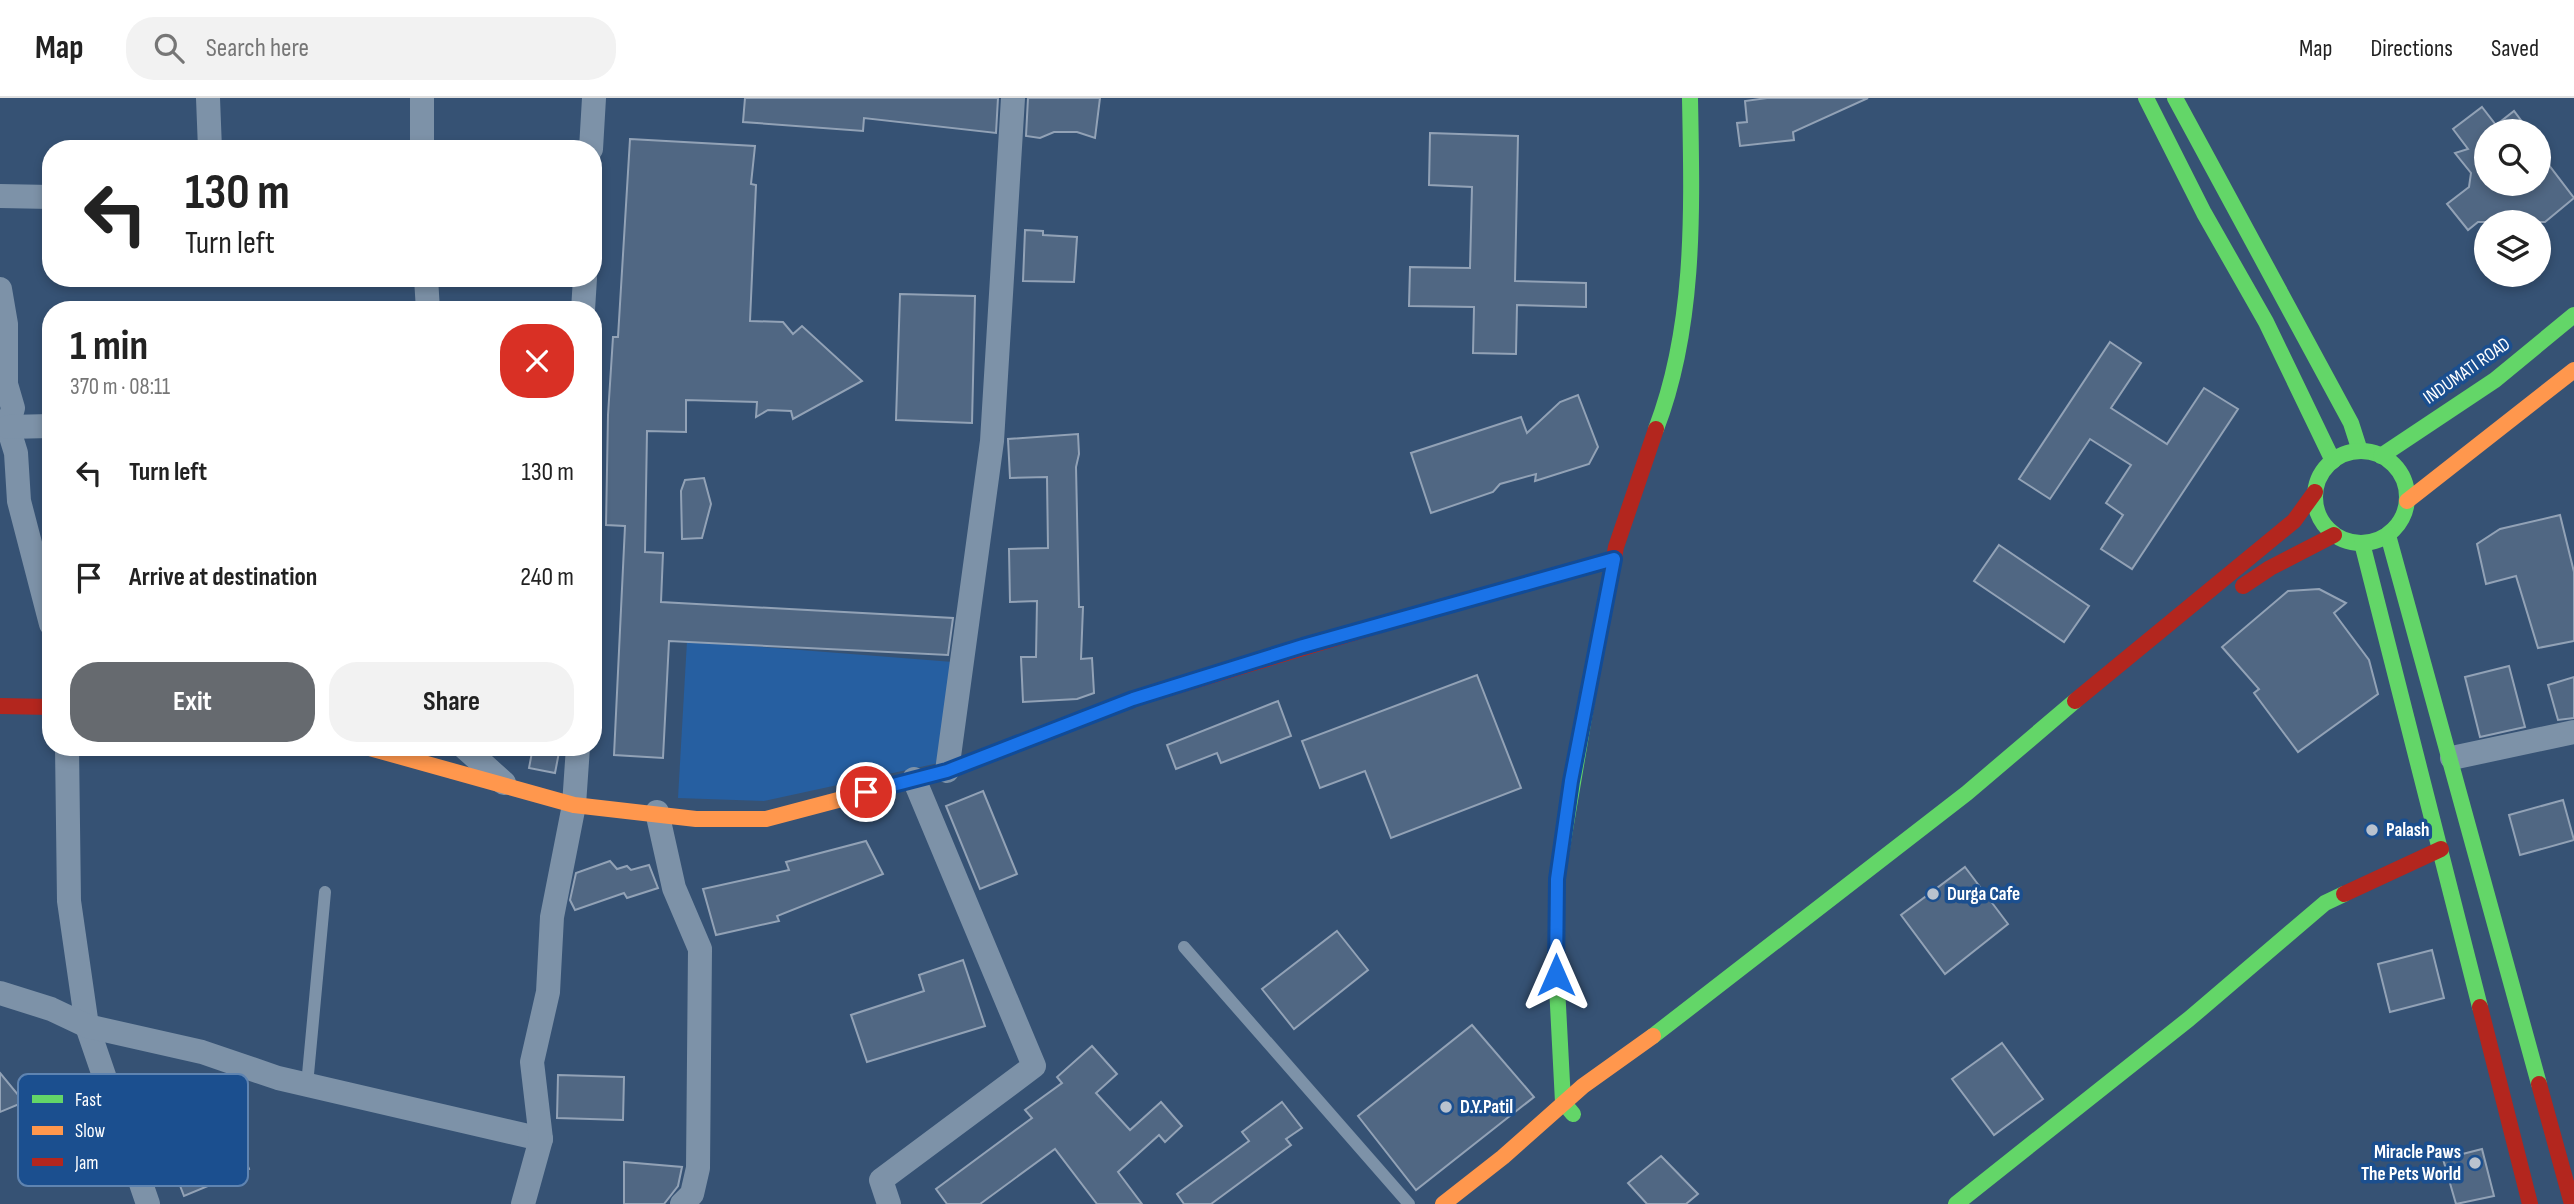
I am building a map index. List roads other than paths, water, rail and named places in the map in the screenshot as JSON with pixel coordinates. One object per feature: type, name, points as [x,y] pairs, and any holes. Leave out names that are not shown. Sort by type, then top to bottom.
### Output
[{"type":"main road","points":[[1563,1102],[1556,967],[1557,879],[1571,781],[1614,559],[1640,471],[1673,384],[1680,353],[1692,203],[1690,98]]},
{"type":"main road","points":[[2146,98],[2204,213],[2266,322],[2333,461]]},
{"type":"main road","points":[[2175,98],[2351,423],[2360,451]]},
{"type":"main road","name":"INDUMATI ROAD","points":[[2381,456],[2495,380],[2574,315]]},
{"type":"main road","points":[[2407,501],[2574,370]]},
{"type":"main road","points":[[1443,1204],[1503,1157],[1563,1102],[1678,1018],[1967,793],[2147,640],[2294,521],[2315,492],[2320,476],[2333,461],[2360,451],[2381,456],[2396,467],[2405,483],[2407,501],[2403,518],[2388,535],[2362,543],[2347,541],[2334,535],[2319,516],[2315,492]]},
{"type":"main road","points":[[2221,603],[2270,568],[2334,535]]},
{"type":"main road","points":[[2388,535],[2452,758],[2572,1204]]},
{"type":"main road","points":[[2362,543],[2530,1204]]},
{"type":"main road","points":[[399,756],[574,805],[657,812],[696,819],[766,819],[947,771],[1166,689],[1303,646],[1614,559]]},
{"type":"main road","points":[[0,706],[42,707]]},
{"type":"main road","points":[[1955,1204],[2189,1019],[2325,903],[2441,849]]},
{"type":"main road","points":[[1468,1204],[1579,1112],[1563,1102]]},
{"type":"street","points":[[208,98],[210,140]]},
{"type":"street","points":[[422,98],[422,140]]},
{"type":"street","points":[[592,140],[594,98]]},
{"type":"street","points":[[947,771],[992,441],[1013,98]]},
{"type":"street","points":[[0,196],[42,197]]},
{"type":"street","points":[[0,289],[6,324],[6,384],[13,408],[8,427],[16,453],[19,501],[42,589]]},
{"type":"street","points":[[8,427],[42,426]]},
{"type":"street","points":[[2452,758],[2574,732]]},
{"type":"street","points":[[66,756],[69,901],[87,1026],[103,1074]]},
{"type":"street","points":[[474,756],[507,786]]},
{"type":"street","points":[[523,1204],[541,1139],[532,1062],[548,992],[552,916],[574,805],[577,756]]},
{"type":"street","points":[[889,1204],[881,1180],[1034,1066],[914,779]]},
{"type":"street","points":[[657,812],[674,888],[700,949],[698,1168],[692,1195],[682,1204]]},
{"type":"street","points":[[0,993],[51,1009],[87,1026],[202,1052],[307,1085],[541,1139]]},
{"type":"street","points":[[142,1186],[148,1204]]},
{"type":"lane","points":[[307,1085],[325,892]]},
{"type":"lane","points":[[1184,947],[1409,1204]]},
{"type":"place","name":"Palash","points":[[2372,830]]},
{"type":"place","name":"Durga Cafe","points":[[1933,894]]},
{"type":"place","name":"D.Y.Patil","points":[[1446,1107]]},
{"type":"place","name":"Miracle Paws The Pets World","points":[[2475,1163]]}]
